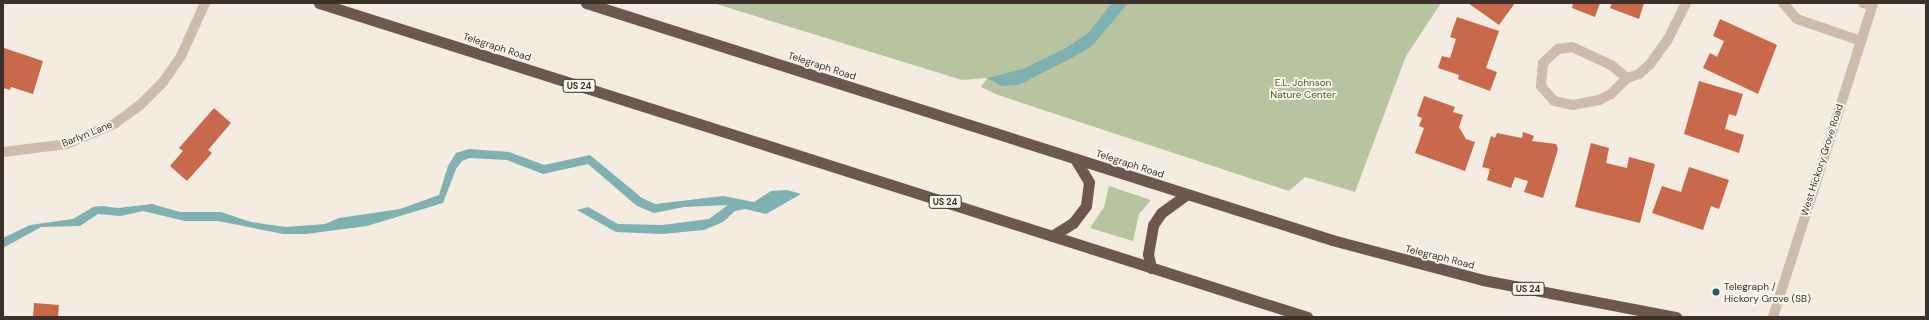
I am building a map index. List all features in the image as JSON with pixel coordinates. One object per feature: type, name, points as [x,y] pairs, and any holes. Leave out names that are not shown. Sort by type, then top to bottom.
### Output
[{"type":"highway","name":"Telegraph Road","points":[[319,3],[1307,317]]},
{"type":"highway","name":"Telegraph Road","points":[[586,3],[1382,255],[1581,301],[1676,317]]},
{"type":"highway","points":[[1052,236],[1073,223],[1086,206],[1089,182],[1075,159]]},
{"type":"highway","points":[[1151,268],[1148,254],[1153,225],[1161,213],[1187,194]]},
{"type":"street","name":"Barlyn Lane","points":[[3,152],[67,144],[114,124],[139,106],[163,82],[181,56],[205,3]]},
{"type":"street","points":[[1627,78],[1611,65],[1572,48],[1550,54],[1540,74],[1541,86],[1547,96],[1563,104],[1573,105],[1599,100],[1611,94],[1627,78],[1639,74],[1650,64],[1667,41],[1686,3]]},
{"type":"street","points":[[1783,3],[1797,19],[1861,41]]},
{"type":"street","name":"West Hickory Grove Road","points":[[1773,317],[1861,41],[1869,4]]},
{"type":"green space","name":"E.L. Johnson Nature Center","points":[[713,3],[1441,3],[1406,56],[1355,192],[1305,177],[1289,191],[998,95],[981,87],[987,78],[962,80]]},
{"type":"green space","points":[[1109,186],[1151,200],[1139,214],[1133,241],[1090,228],[1104,207]]},
{"type":"water","points":[[1112,3],[1128,3],[1094,44],[1083,52],[1019,85],[1001,86],[987,78],[1023,69],[1066,48],[1088,33]]},
{"type":"water","points":[[469,149],[509,152],[544,165],[590,155],[642,198],[655,204],[723,196],[754,202],[771,191],[787,190],[801,194],[766,214],[745,209],[735,211],[723,222],[704,230],[662,234],[616,232],[577,210],[588,207],[618,224],[662,225],[709,219],[728,205],[684,207],[654,213],[637,206],[588,164],[543,174],[507,160],[469,158],[462,161],[456,169],[443,203],[367,226],[306,234],[283,234],[218,221],[185,221],[143,211],[121,216],[98,214],[80,226],[41,227],[3,248],[3,238],[30,225],[73,219],[93,207],[102,206],[118,208],[152,204],[180,212],[221,212],[251,222],[286,227],[325,224],[339,218],[400,209],[439,195],[448,166],[456,153]]},
{"type":"building","points":[[1468,3],[1515,3],[1499,25]]},
{"type":"building","points":[[1573,3],[1600,3],[1595,17],[1572,8]]},
{"type":"building","points":[[1612,3],[1644,3],[1639,19],[1610,8]]},
{"type":"building","points":[[1457,17],[1499,31],[1486,68],[1497,72],[1490,91],[1458,79],[1459,75],[1438,68],[1442,56],[1450,58],[1456,39],[1450,37]]},
{"type":"building","points":[[1720,19],[1777,45],[1758,94],[1703,68],[1710,53],[1717,57],[1724,41],[1713,36]]},
{"type":"building","points":[[4,48],[43,61],[33,94],[11,87],[10,90],[3,88]]},
{"type":"building","points":[[1699,81],[1743,94],[1736,116],[1729,114],[1725,129],[1744,135],[1739,153],[1684,134]]},
{"type":"building","points":[[1424,96],[1455,107],[1453,112],[1463,115],[1459,127],[1466,139],[1475,142],[1465,171],[1415,153],[1424,128],[1419,126],[1422,118],[1417,116]]},
{"type":"building","points":[[214,108],[231,123],[208,150],[212,153],[187,181],[170,166],[183,151],[179,148]]},
{"type":"building","points":[[1523,132],[1534,136],[1532,141],[1556,144],[1558,149],[1543,198],[1524,192],[1528,181],[1515,177],[1511,188],[1487,180],[1490,169],[1482,167],[1491,136],[1495,138],[1497,133],[1522,138]]},
{"type":"building","points":[[1591,143],[1609,148],[1606,163],[1627,168],[1629,157],[1655,164],[1640,223],[1575,207]]},
{"type":"building","points":[[1689,167],[1729,180],[1719,209],[1711,206],[1703,230],[1652,213],[1662,186],[1681,192]]},
{"type":"building","points":[[34,303],[59,305],[58,317],[33,317]]},
{"type":"place","name":"Telegraph / Hickory Grove (SB)","points":[[1716,292]]}]
